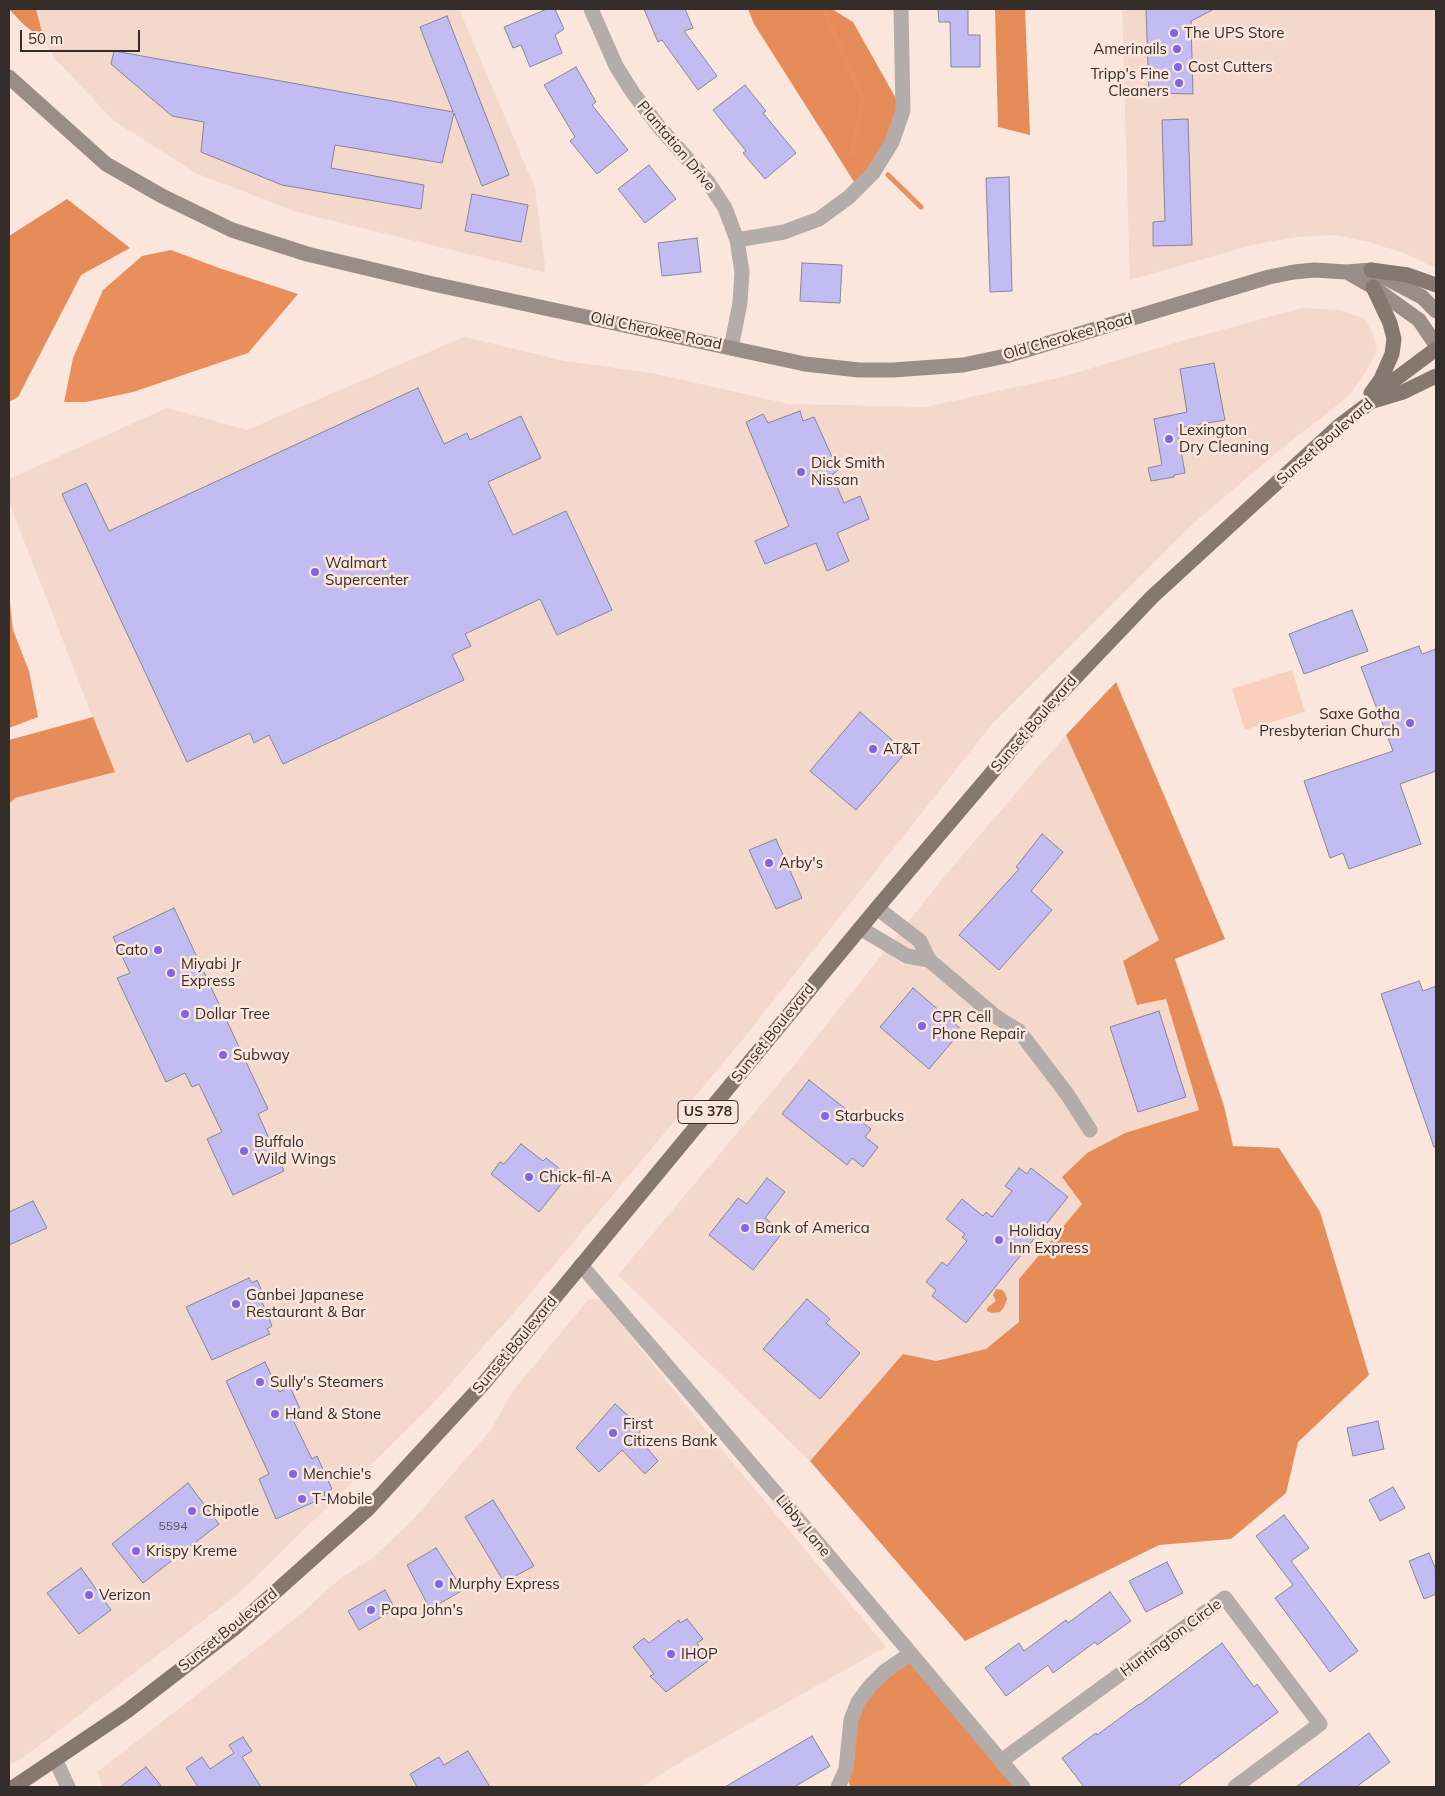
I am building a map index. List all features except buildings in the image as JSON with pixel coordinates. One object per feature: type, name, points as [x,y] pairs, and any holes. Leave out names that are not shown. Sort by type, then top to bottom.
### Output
[{"type":"main road","points":[[1371,270],[1408,275],[1436,285]]},
{"type":"main road","points":[[1357,412],[1380,379],[1392,354],[1394,339],[1390,323],[1373,287]]},
{"type":"main road","name":"Sunset Boulevard","points":[[14,1787],[127,1711],[236,1627],[368,1509],[484,1383],[860,928],[1051,703],[1152,597],[1357,412],[1436,347]]},
{"type":"main road","points":[[1372,401],[1403,392],[1436,376]]},
{"type":"street","name":"Plantation Drive","points":[[591,9],[616,66],[633,93],[660,128],[708,182],[724,208],[737,240],[742,272],[742,287],[732,348]]},
{"type":"street","points":[[737,240],[784,232],[819,219],[849,197],[873,173],[892,142],[903,111],[901,9]]},
{"type":"street","name":"Old Cherokee Road","points":[[9,77],[106,164],[162,196],[232,230],[307,254],[423,282],[805,364],[859,370],[893,370],[963,365],[1006,356],[1269,277],[1314,270],[1347,272],[1371,270]]},
{"type":"street","points":[[1371,270],[1422,297],[1436,311]]},
{"type":"street","name":"Old Cherokee Road","points":[[1347,272],[1373,287],[1419,320],[1436,347]]},
{"type":"street","points":[[877,908],[920,941],[929,960],[995,1016],[1019,1032],[1067,1094],[1090,1130]]},
{"type":"street","points":[[860,928],[907,956],[929,960]]},
{"type":"street","name":"Libby Lane","points":[[581,1265],[1023,1787]]},
{"type":"street","name":"Huntington Circle","points":[[1001,1761],[1225,1598],[1320,1724],[1235,1787]]},
{"type":"street","points":[[838,1787],[846,1769],[851,1720],[858,1702],[884,1672],[910,1654]]},
{"type":"street","points":[[55,1759],[68,1787]]},
{"type":"shaded area","points":[[9,9],[36,9],[44,40],[24,25]]},
{"type":"shaded area","points":[[36,9],[459,9],[535,188],[546,273],[297,212],[198,174],[114,121],[56,60],[44,40]]},
{"type":"shaded area","points":[[748,9],[832,9],[853,22],[903,111],[858,188],[754,24]]},
{"type":"shaded area","points":[[995,9],[1025,9],[1030,135],[998,127]]},
{"type":"shaded area","points":[[1122,9],[1436,9],[1436,268],[1404,253],[1369,242],[1335,235],[1296,237],[1252,245],[1130,280]]},
{"type":"shaded area","points":[[67,199],[130,248],[81,275],[18,397],[9,402],[9,236]]},
{"type":"shaded area","points":[[171,250],[298,294],[248,353],[133,392],[86,402],[64,402],[73,358],[103,290],[142,256]]},
{"type":"shaded area","points":[[1302,308],[1340,310],[1364,318],[1372,332],[1377,350],[1368,368],[1349,396],[1276,453],[1196,521],[992,724],[743,1039],[524,1301],[427,1410],[239,1593],[24,1757],[9,1765],[9,804],[15,798],[114,772],[9,502],[9,479],[167,408],[247,430],[464,337],[565,361],[652,373],[788,404],[926,407],[1062,377],[1185,340]]},
{"type":"shaded area","points":[[9,594],[13,630],[29,671],[38,717],[9,728]]},
{"type":"shaded area","points":[[1292,670],[1305,712],[1245,730],[1232,689]]},
{"type":"shaded area","points":[[1116,682],[1225,939],[1175,959],[1224,1106],[1233,1146],[1279,1148],[1320,1212],[1369,1375],[1298,1442],[1286,1493],[1231,1539],[1159,1545],[965,1641],[810,1461],[903,1354],[936,1361],[986,1349],[1019,1322],[1019,1279],[1082,1204],[1062,1177],[1087,1153],[1125,1133],[1199,1110],[1166,999],[1137,1005],[1123,961],[1159,940],[1066,735]]},
{"type":"shaded area","points":[[93,717],[115,772],[15,798],[9,804],[9,740]]},
{"type":"shaded area","points":[[1066,735],[1159,940],[1123,961],[1137,1005],[1166,999],[1199,1110],[1125,1133],[1087,1153],[1062,1177],[1082,1204],[1019,1279],[1019,1322],[986,1349],[936,1361],[903,1354],[810,1461],[618,1275],[796,1063],[943,878]]},
{"type":"shaded area","points":[[996,1289],[1002,1290],[1007,1299],[1000,1312],[992,1313],[987,1311],[987,1308],[996,1301],[993,1295]]},
{"type":"shaded area","points":[[598,1299],[604,1303],[713,1439],[886,1647],[672,1767],[642,1787],[103,1787],[97,1772],[296,1618],[341,1578],[371,1559],[412,1521],[490,1431],[513,1391],[588,1300]]},
{"type":"shaded area","points":[[910,1654],[1023,1787],[850,1787],[846,1769],[858,1702]]},
{"type":"waterway","points":[[826,9],[828,20],[863,99],[852,153]]},
{"type":"waterway","points":[[888,175],[921,207]]},
{"type":"place","name":"The UPS Store","points":[[1174,33]]},
{"type":"place","name":"Amerinails","points":[[1177,49]]},
{"type":"place","name":"Cost Cutters","points":[[1178,67]]},
{"type":"place","name":"Tripp's Fine Cleaners","points":[[1179,83]]},
{"type":"place","name":"Lexington Dry Cleaning","points":[[1169,439]]},
{"type":"place","name":"Dick Smith Nissan","points":[[801,472]]},
{"type":"place","name":"Walmart Supercenter","points":[[315,572]]},
{"type":"place","name":"Saxe Gotha Presbyterian Church","points":[[1410,723]]},
{"type":"place","name":"AT&T","points":[[873,749]]},
{"type":"place","name":"Arby's","points":[[769,863]]},
{"type":"place","name":"Cato","points":[[158,950]]},
{"type":"place","name":"Miyabi Jr Express","points":[[171,973]]},
{"type":"place","name":"Dollar Tree","points":[[185,1014]]},
{"type":"place","name":"CPR Cell Phone Repair","points":[[922,1026]]},
{"type":"place","name":"Subway","points":[[223,1055]]},
{"type":"place","name":"Starbucks","points":[[825,1116]]},
{"type":"place","name":"Buffalo Wild Wings","points":[[244,1151]]},
{"type":"place","name":"Chick-fil-A","points":[[529,1177]]},
{"type":"place","name":"Bank of America","points":[[745,1228]]},
{"type":"place","name":"Holiday Inn Express","points":[[999,1240]]},
{"type":"place","name":"Ganbei Japanese Restaurant & Bar","points":[[236,1304]]},
{"type":"place","name":"Sully's Steamers","points":[[260,1382]]},
{"type":"place","name":"Hand & Stone","points":[[275,1414]]},
{"type":"place","name":"First Citizens Bank","points":[[613,1433]]},
{"type":"place","name":"Menchie's","points":[[293,1474]]},
{"type":"place","name":"T-Mobile","points":[[302,1499]]},
{"type":"place","name":"Chipotle","points":[[192,1511]]},
{"type":"place","name":"Krispy Kreme","points":[[136,1551]]},
{"type":"place","name":"Murphy Express","points":[[439,1584]]},
{"type":"place","name":"Verizon","points":[[89,1595]]},
{"type":"place","name":"Papa John's","points":[[371,1610]]},
{"type":"place","name":"IHOP","points":[[671,1654]]}]
